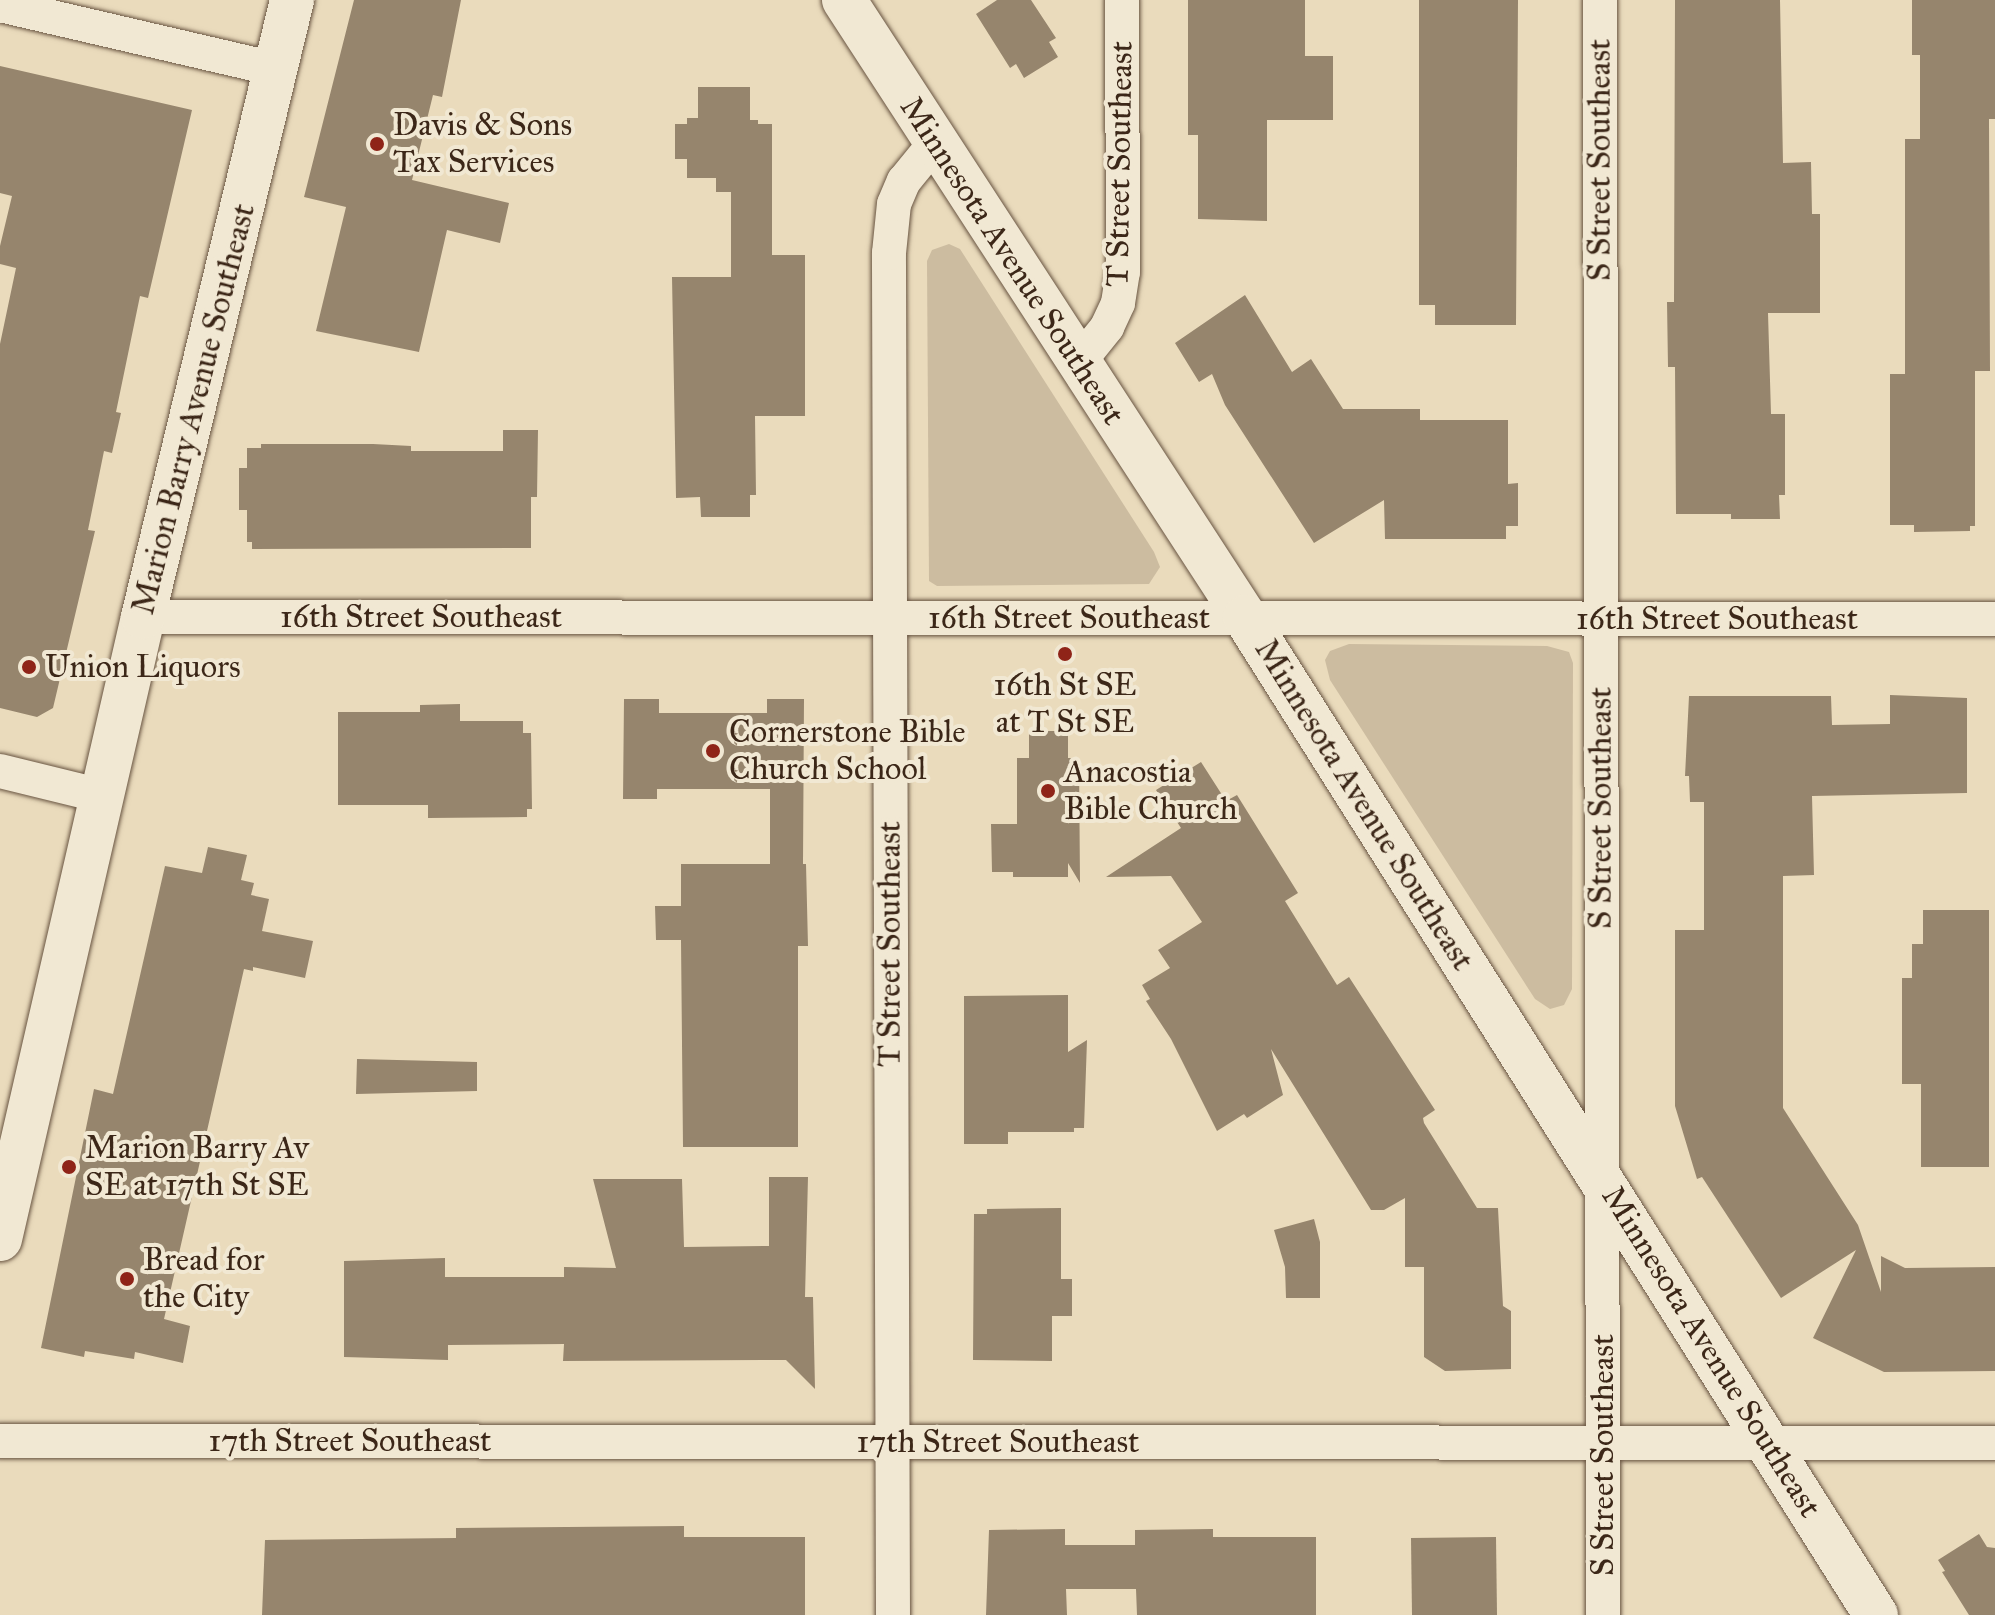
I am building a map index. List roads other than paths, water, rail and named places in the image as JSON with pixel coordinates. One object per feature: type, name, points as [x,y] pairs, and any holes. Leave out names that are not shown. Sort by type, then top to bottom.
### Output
[{"type":"main road","name":"Marion Barry Avenue Southeast","points":[[0,1239],[143,617],[292,0]]},
{"type":"main road","name":"Minnesota Avenue Southeast","points":[[844,0],[1245,617],[1876,1615]]},
{"type":"street","name":"T Street Southeast","points":[[1075,359],[1087,352],[1107,327],[1118,303],[1123,272],[1122,0]]},
{"type":"street","name":"S Street Southeast","points":[[1600,0],[1603,1615]]},
{"type":"street","points":[[0,5],[276,69]]},
{"type":"street","name":"T Street Southeast","points":[[893,1615],[890,229],[904,181],[935,143]]},
{"type":"street","name":"16th Street Southeast","points":[[143,617],[1995,619]]},
{"type":"street","points":[[0,771],[102,796]]},
{"type":"street","name":"17th Street Southeast","points":[[0,1441],[1995,1443]]},
{"type":"place","name":"Davis & Sons Tax Services","points":[[377,144]]},
{"type":"place","name":"16th St SE at T St SE","points":[[1065,654]]},
{"type":"place","name":"Union Liquors","points":[[29,667]]},
{"type":"place","name":"Cornerstone Bible Church School","points":[[713,751]]},
{"type":"place","name":"Anacostia Bible Church","points":[[1048,791]]},
{"type":"place","name":"Marion Barry Av SE at 17th St SE","points":[[69,1167]]},
{"type":"place","name":"Bread for the City","points":[[127,1279]]}]
